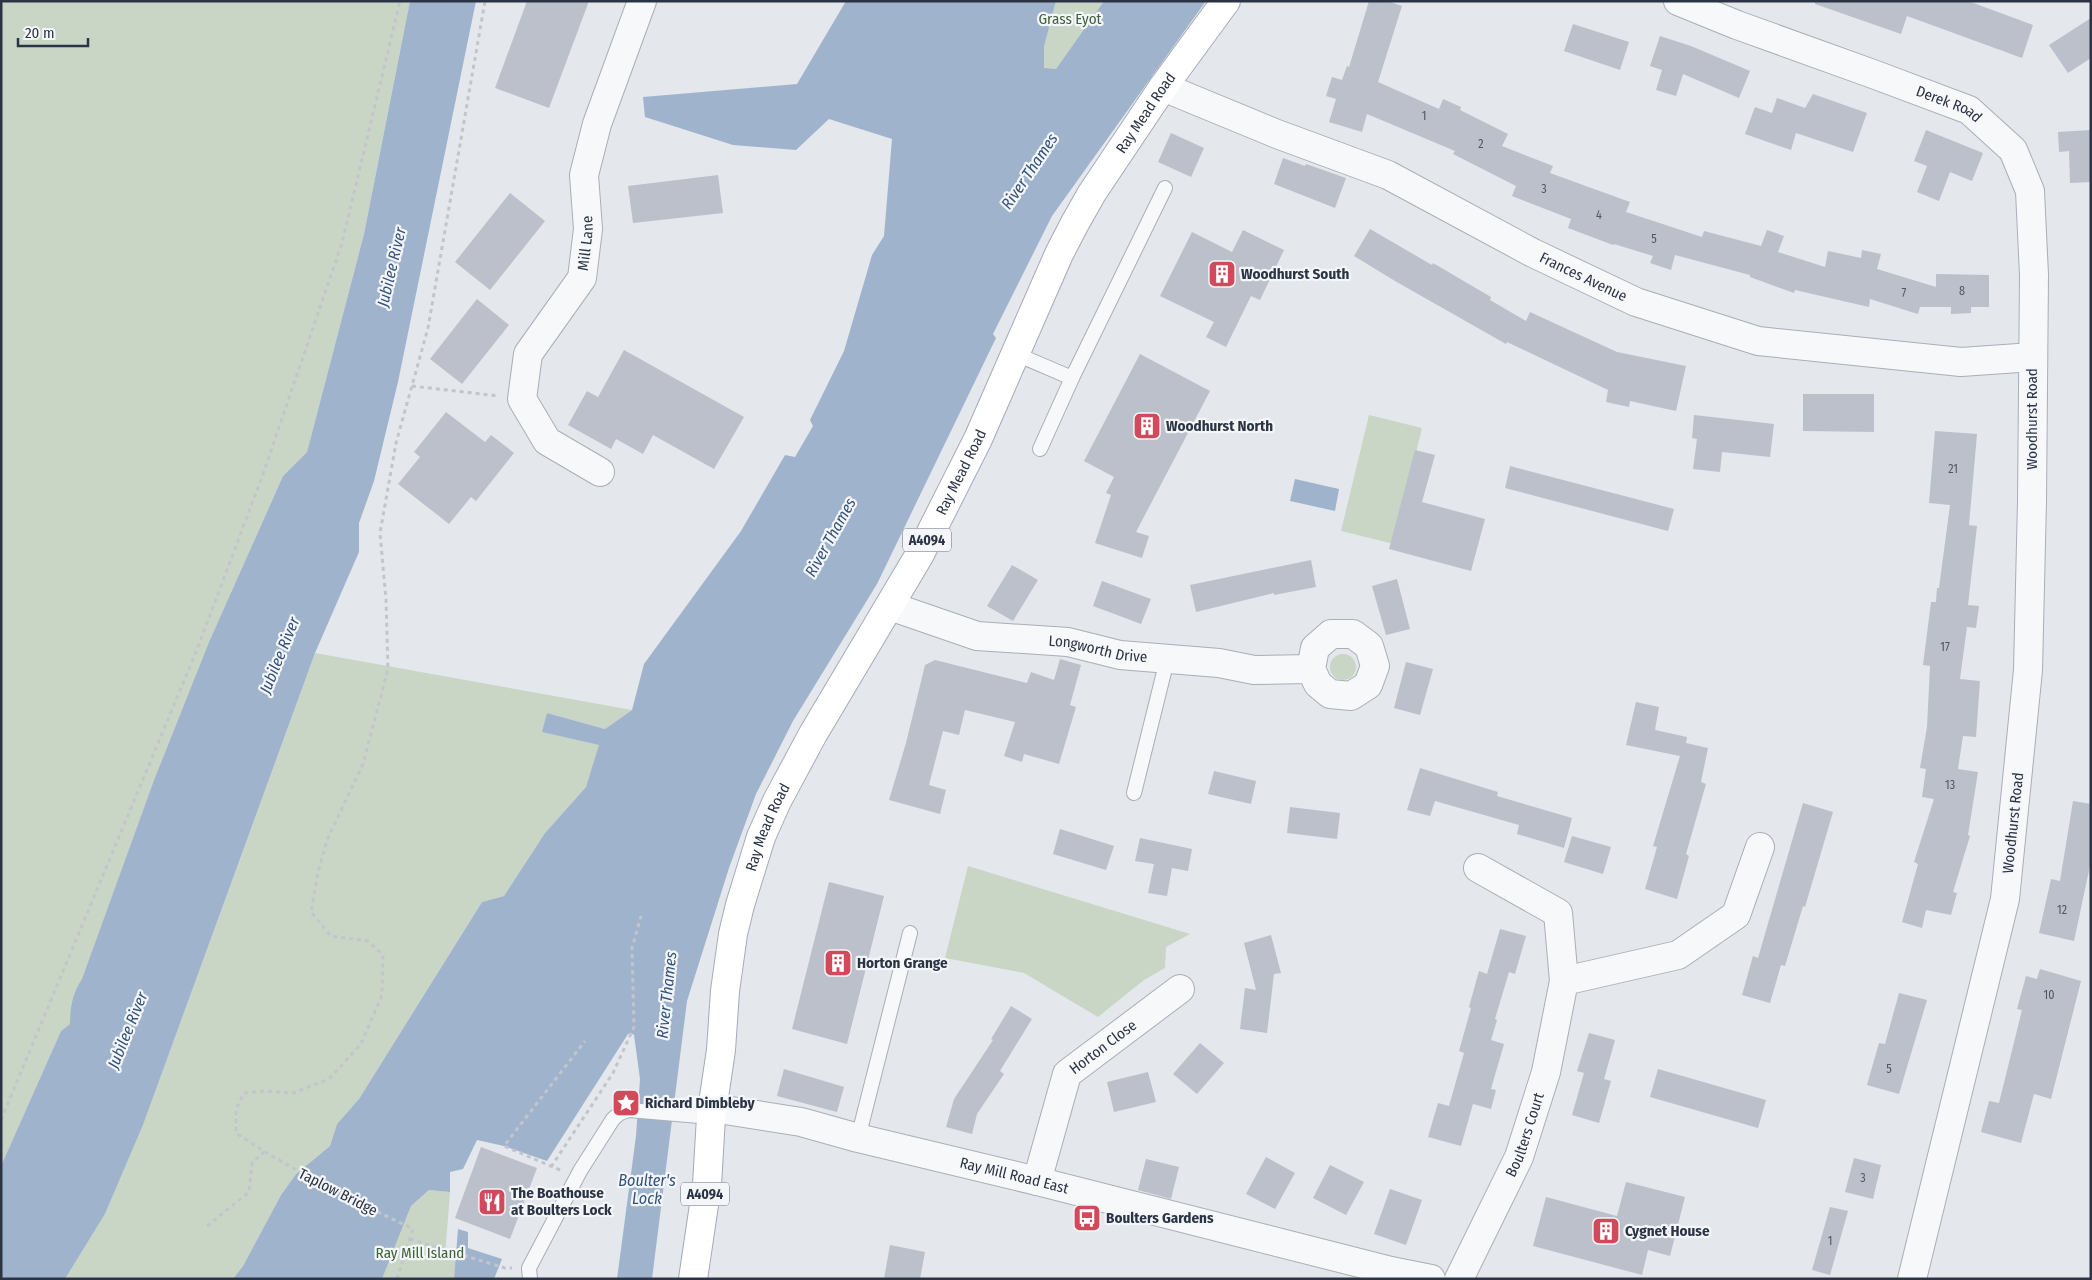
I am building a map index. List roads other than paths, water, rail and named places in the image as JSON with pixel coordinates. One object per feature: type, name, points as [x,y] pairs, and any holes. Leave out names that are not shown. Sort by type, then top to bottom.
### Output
[{"type":"main road","name":"Ray Mead Road","points":[[705,1114],[721,1050],[725,991],[733,934],[740,904],[762,837],[777,801],[813,734],[920,554],[973,448],[1059,254],[1075,223],[1092,193],[1163,87],[1226,1]]},
{"type":"main road","name":"A4094","points":[[692,1279],[707,1185],[705,1114]]},
{"type":"street","name":"Mill Lane","points":[[600,472],[546,441],[522,399],[528,354],[582,278],[588,229],[584,175],[598,124],[642,1]]},
{"type":"street","name":"Derek Road","points":[[1678,1],[1737,25],[1969,110],[2013,150],[2030,191],[2034,275],[2032,357]]},
{"type":"street","name":"Frances Avenue","points":[[1163,87],[1277,134],[1388,175],[1533,253],[1636,302],[1748,338],[1767,342],[1961,362],[2032,357]]},
{"type":"street","name":"Woodhurst Road","points":[[1912,1279],[2005,898],[2028,670],[2032,501],[2032,357]]},
{"type":"street","name":"Longworth Drive","points":[[890,606],[977,636],[1068,642],[1120,655],[1218,663],[1254,670],[1311,669]]},
{"type":"street","points":[[1564,981],[1678,955],[1736,915],[1760,847]]},
{"type":"street","name":"Boulters Court","points":[[1459,1279],[1519,1158],[1546,1072],[1564,981],[1558,913],[1478,868]]},
{"type":"street","name":"Horton Close","points":[[1037,1181],[1067,1074],[1180,989]]},
{"type":"street","name":"Ray Mill Road East","points":[[705,1114],[801,1122],[858,1138],[1037,1181],[1390,1275],[1431,1279]]},
{"type":"lane","points":[[1040,449],[1072,378],[1165,188]]},
{"type":"lane","points":[[1016,354],[1072,378]]},
{"type":"lane","points":[[1134,793],[1167,660]]},
{"type":"lane","points":[[858,1138],[910,933]]},
{"type":"lane","points":[[530,1279],[529,1268],[561,1214],[576,1178],[612,1119],[620,1113],[629,1110],[705,1114]]},
{"type":"water","name":"Jubilee River","points":[[410,1],[476,1],[398,382],[374,481],[359,523],[359,552],[315,653],[143,1125],[105,1214],[65,1279],[1,1279],[1,1166],[61,1031],[70,1024],[74,995],[82,979],[154,780],[209,642],[283,476],[307,452],[364,234]]},
{"type":"water","points":[[846,1],[1056,1],[1044,47],[1044,68],[1056,69],[1104,1],[1206,1],[1052,216],[993,334],[996,338],[877,584],[793,721],[756,794],[729,868],[687,1001],[652,1279],[617,1279],[636,1136],[640,1079],[634,1035],[631,1033],[628,1034],[547,1161],[504,1146],[477,1140],[463,1169],[450,1172],[450,1192],[429,1190],[411,1206],[382,1279],[233,1279],[243,1266],[281,1195],[296,1174],[330,1146],[337,1124],[359,1099],[482,902],[504,896],[545,833],[586,787],[599,745],[542,732],[547,713],[605,729],[632,710],[644,664],[741,531],[785,455],[795,457],[813,426],[810,420],[844,351],[872,255],[884,236],[892,139],[829,119],[796,150],[733,145],[645,117],[643,97],[797,84]]},
{"type":"water","points":[[1295,479],[1339,489],[1335,511],[1290,501]]},
{"type":"water","points":[[458,1229],[468,1232],[468,1248],[502,1259],[494,1279],[454,1279]]},
{"type":"place","name":"Woodhurst South","points":[[1222,274]]},
{"type":"place","name":"Woodhurst North","points":[[1147,426]]},
{"type":"place","name":"Horton Grange","points":[[838,963]]},
{"type":"place","name":"Richard Dimbleby","points":[[626,1103]]},
{"type":"place","name":"The Boathouse at Boulters Lock","points":[[492,1202]]},
{"type":"place","name":"Boulters Gardens","points":[[1087,1218]]},
{"type":"place","name":"Cygnet House","points":[[1606,1231]]},
{"type":"park label","name":"Grass Eyot","points":[[1070,19]]},
{"type":"park label","name":"Ray Mill Island","points":[[420,1253]]},
{"type":"water label","name":"River Thames","points":[[1029,171]]},
{"type":"water label","name":"River Thames","points":[[830,537]]},
{"type":"water label","name":"River Thames","points":[[666,995]]},
{"type":"water label","name":"Boulter's Lock","points":[[647,1189]]}]
